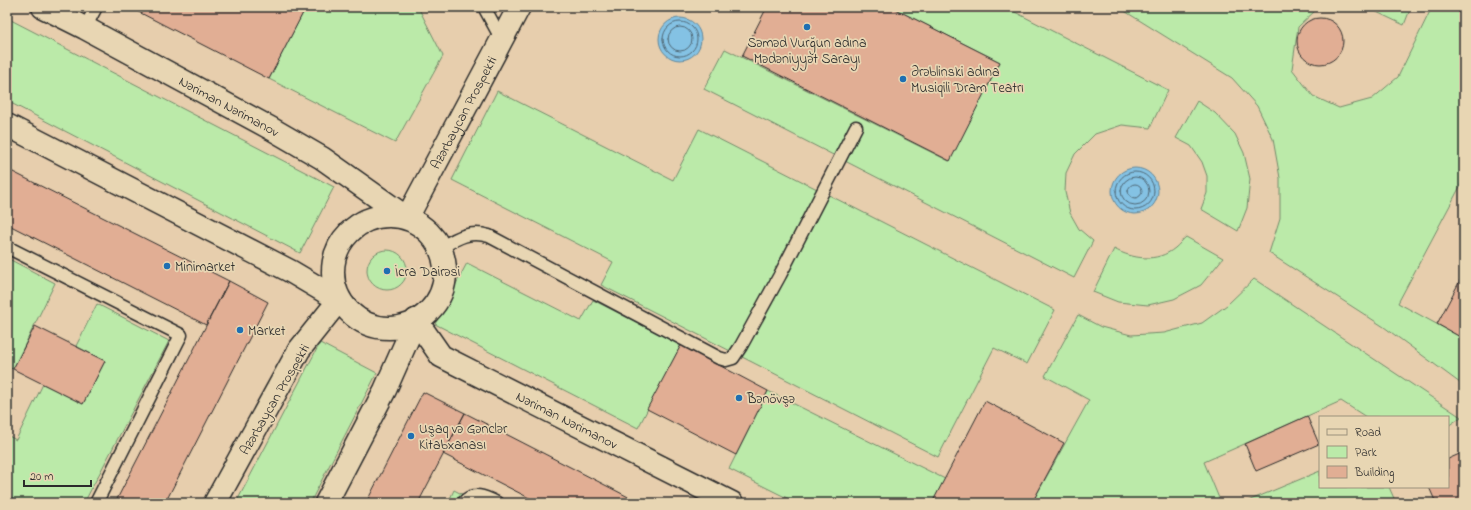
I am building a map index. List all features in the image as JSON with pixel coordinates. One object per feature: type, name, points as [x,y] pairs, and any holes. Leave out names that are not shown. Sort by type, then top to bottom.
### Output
[{"type":"main road","name":"Nəriman Nərimanov","points":[[43,7],[85,28],[285,136],[322,158],[407,218]]},
{"type":"main road","name":"Azərbaycan Prospekti","points":[[407,218],[519,7]]},
{"type":"main road","points":[[7,125],[290,271],[339,300]]},
{"type":"main road","points":[[390,215],[407,218],[420,225],[432,235],[440,248],[444,264],[444,280],[439,297],[430,310],[416,320],[403,326],[388,328],[374,326],[360,320],[348,312],[339,300],[333,284],[332,267],[336,250],[345,236],[358,224],[374,218],[390,215]]},
{"type":"main road","name":"Azərbaycan Prospekti","points":[[215,503],[299,350],[339,300]]},
{"type":"main road","name":"Nəriman Nərimanov","points":[[416,320],[441,356],[728,502]]},
{"type":"main road","points":[[326,503],[385,390],[416,320]]},
{"type":"lane","points":[[85,28],[96,7]]},
{"type":"lane","points":[[484,7],[502,40]]},
{"type":"lane","points":[[440,248],[456,238],[469,234],[480,233],[489,236],[719,358],[726,360],[733,358],[780,276],[856,127]]},
{"type":"lane","points":[[7,247],[181,335],[96,503]]},
{"type":"lane","points":[[463,503],[473,496],[482,496],[497,503]]},
{"type":"green space","points":[[306,7],[418,7],[443,56],[395,143],[269,79]]},
{"type":"green space","points":[[891,7],[1005,7],[1168,90],[1150,128],[1122,125],[1095,134],[1075,154],[1066,173],[1065,192],[1070,213],[1079,229],[1093,241],[1074,278],[704,89],[725,49],[949,161],[1000,62]]},
{"type":"green space","points":[[1118,7],[1321,7],[1318,8],[1298,27],[1292,69],[1313,96],[1339,108],[1372,99],[1398,77],[1432,7],[1464,7],[1464,179],[1398,303],[1464,339],[1464,386],[1384,327],[1269,253],[1280,218],[1280,178],[1273,139],[1257,106],[1232,78]]},
{"type":"green space","points":[[1366,7],[1411,7],[1404,25]]},
{"type":"green space","points":[[7,18],[334,187],[300,253],[7,101]]},
{"type":"green space","points":[[497,91],[673,180],[699,129],[1055,310],[1027,364],[994,348],[938,457],[601,285],[613,262],[452,180]]},
{"type":"green space","points":[[1197,101],[1215,113],[1235,134],[1244,153],[1250,179],[1247,208],[1238,231],[1201,209],[1207,193],[1207,176],[1202,162],[1191,146],[1176,138]]},
{"type":"green space","points":[[1186,237],[1223,258],[1201,285],[1174,299],[1148,305],[1118,302],[1093,292],[1114,249],[1137,257],[1153,258],[1168,253]]},
{"type":"green space","points":[[391,250],[398,253],[404,259],[407,270],[406,278],[398,287],[391,290],[383,290],[376,287],[368,278],[367,266],[370,259],[379,251]]},
{"type":"green space","points":[[7,258],[55,283],[13,369],[7,367]]},
{"type":"green space","points":[[467,263],[581,321],[593,300],[681,345],[638,428],[435,324]]},
{"type":"green space","points":[[1254,279],[1461,417],[1449,425],[1449,416],[1364,416],[1341,401],[1204,462],[1221,503],[1032,503],[1089,400],[1045,376],[1078,315],[1101,327],[1131,335],[1164,333],[1202,323],[1227,305]]},
{"type":"green space","points":[[97,304],[169,341],[84,503],[7,503],[7,435],[16,440],[43,384],[83,404],[105,361],[76,346]]},
{"type":"green space","points":[[320,343],[377,373],[310,503],[236,503]]},
{"type":"green space","points":[[768,391],[945,479],[932,503],[797,503],[729,469]]},
{"type":"green space","points":[[1319,471],[1319,488],[1389,488],[1396,503],[1248,503],[1248,501]]},
{"type":"green space","points":[[454,490],[479,503],[448,503]]},
{"type":"water","points":[[676,18],[684,18],[692,21],[698,27],[701,39],[698,51],[692,57],[684,60],[676,60],[668,57],[662,51],[659,43],[659,35],[662,27],[668,21]]},
{"type":"water","points":[[1135,168],[1148,172],[1154,178],[1158,191],[1154,204],[1148,210],[1135,214],[1122,210],[1116,204],[1112,191],[1116,178],[1122,172]]},
{"type":"building","points":[[129,7],[238,7],[246,11],[248,7],[306,7],[269,79]]},
{"type":"building","points":[[767,7],[891,7],[1000,62],[950,161],[742,56]]},
{"type":"building","points":[[1325,18],[1337,24],[1342,32],[1342,50],[1337,58],[1329,63],[1315,64],[1303,58],[1298,50],[1297,36],[1303,24],[1311,19]]},
{"type":"building","points":[[7,169],[229,281],[206,325],[7,224]]},
{"type":"building","points":[[1464,273],[1464,339],[1437,324]]},
{"type":"building","points":[[229,281],[268,302],[165,503],[115,503]]},
{"type":"building","points":[[35,326],[105,361],[83,404],[13,369]]},
{"type":"building","points":[[681,345],[768,391],[736,455],[647,409]]},
{"type":"building","points":[[423,392],[465,413],[418,503],[366,503]]},
{"type":"building","points":[[985,401],[1064,443],[1032,503],[932,503]]},
{"type":"building","points":[[465,413],[640,503],[539,503],[443,454]]},
{"type":"building","points":[[1307,416],[1319,444],[1256,471],[1245,444]]},
{"type":"building","points":[[1464,452],[1464,503],[1436,503],[1429,488],[1449,488],[1449,459]]},
{"type":"place","name":"Səməd Vurğun adına Mədəniyyət Sarayı","points":[[807,27]]},
{"type":"place","name":"Ərəblinski adına Musiqili Dram Teatrı","points":[[903,79]]},
{"type":"place","name":"Minimarket","points":[[167,266]]},
{"type":"place","name":"İcra Dairəsi","points":[[387,271]]},
{"type":"place","name":"Market","points":[[240,330]]},
{"type":"place","name":"Bənövşə","points":[[739,398]]},
{"type":"place","name":"Uşaq və Gənclər Kitabxanası","points":[[411,436]]}]
